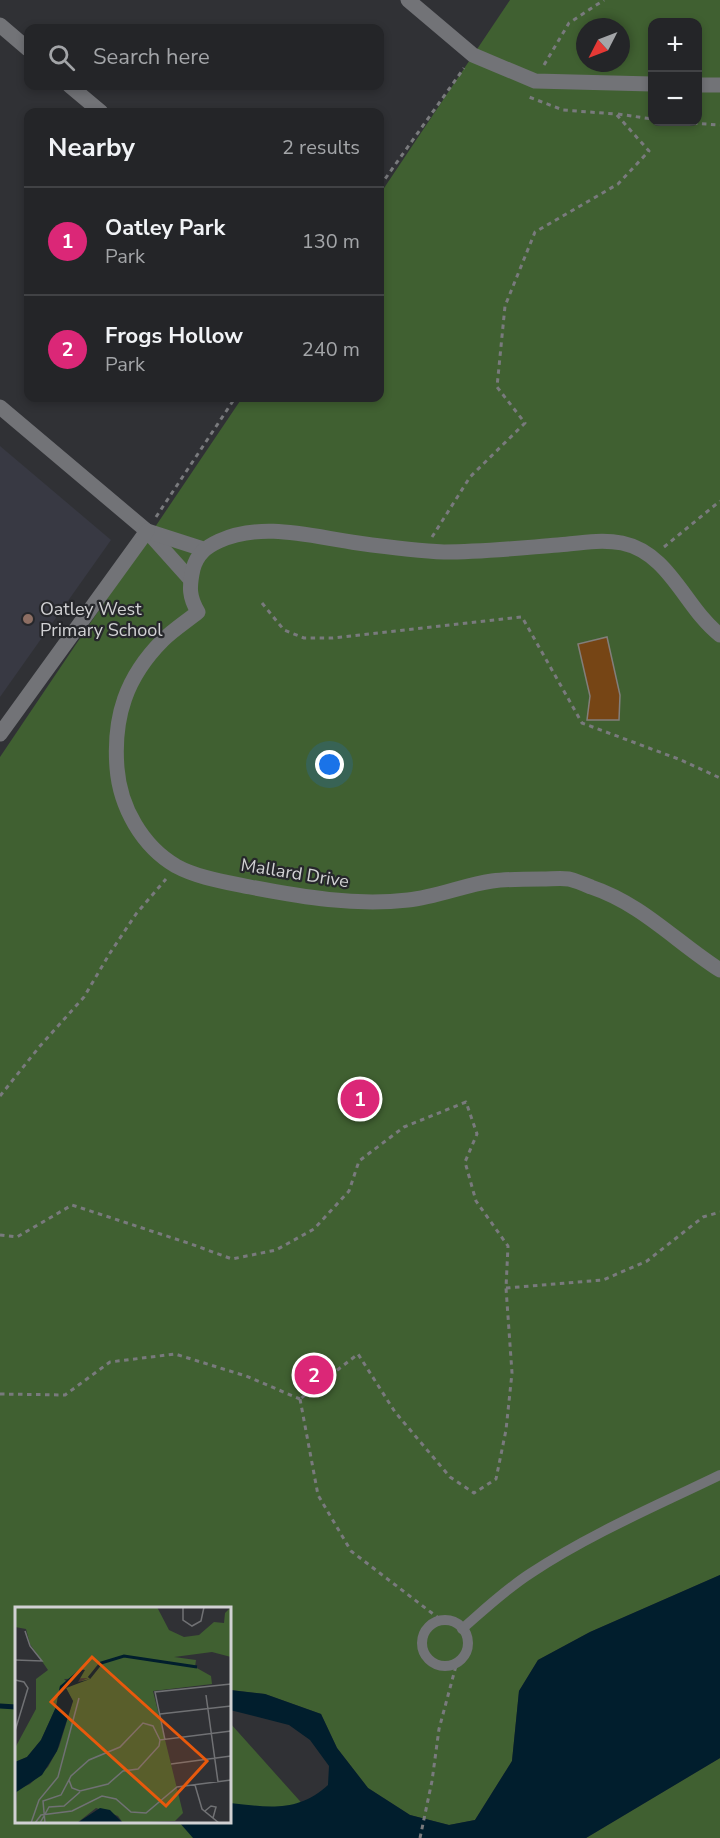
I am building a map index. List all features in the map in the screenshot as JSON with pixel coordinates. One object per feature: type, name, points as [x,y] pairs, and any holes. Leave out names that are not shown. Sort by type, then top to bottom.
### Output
[{"type":"street","points":[[408,0],[473,55],[535,81],[648,84]]},
{"type":"street","points":[[0,25],[24,46]]},
{"type":"street","points":[[702,85],[720,85]]},
{"type":"street","points":[[75,90],[96,108]]},
{"type":"street","points":[[0,407],[147,531],[190,579]]},
{"type":"street","points":[[147,531],[203,549]]},
{"type":"street","points":[[0,734],[147,531]]},
{"type":"street","points":[[190,579],[194,564],[203,549],[248,531],[307,535],[423,551],[480,551],[606,542],[631,546],[651,557],[670,576],[707,624],[720,635]]},
{"type":"street","name":"Mallard Drive","points":[[190,579],[190,597],[198,612],[163,640],[139,668],[127,688],[118,725],[117,770],[128,812],[154,849],[177,866],[215,880],[310,898],[352,903],[412,900],[491,881],[568,879],[626,902],[720,970]]},
{"type":"lane","points":[[462,1629],[508,1589],[555,1558],[582,1542],[720,1475]]},
{"type":"lane","points":[[441,1620],[453,1621],[466,1634],[465,1653],[457,1662],[450,1665],[429,1660],[422,1647],[422,1640],[428,1627],[441,1620]]},
{"type":"path","points":[[604,0],[569,23],[528,97],[563,110],[648,118]]},
{"type":"path","points":[[384,180],[473,55]]},
{"type":"path","points":[[423,551],[470,477],[525,423],[497,387],[505,306],[535,232],[618,184],[649,151],[616,114]]},
{"type":"path","points":[[702,124],[720,125]]},
{"type":"path","points":[[147,531],[232,402]]},
{"type":"path","points":[[651,557],[720,501]]},
{"type":"path","points":[[262,603],[284,630],[304,639],[333,638],[522,617],[582,723],[681,760],[720,778]]},
{"type":"path","points":[[0,1096],[40,1046],[84,997],[136,914],[177,866]]},
{"type":"path","points":[[0,1235],[17,1237],[72,1205],[232,1259],[276,1250],[314,1229],[349,1191],[359,1161],[404,1127],[466,1102],[477,1134],[465,1162],[476,1201],[508,1246],[506,1288],[512,1373],[506,1430],[496,1479],[474,1493],[450,1477],[395,1412],[358,1354],[300,1399]]},
{"type":"path","points":[[506,1288],[603,1280],[647,1261],[703,1218],[720,1212]]},
{"type":"path","points":[[0,1394],[65,1395],[110,1362],[175,1353],[246,1376],[300,1399]]},
{"type":"path","points":[[300,1399],[318,1495],[351,1551],[441,1620]]},
{"type":"path","points":[[420,1838],[432,1781],[439,1729],[457,1662]]},
{"type":"shaded area","name":"Oatley West Primary School","points":[[0,446],[111,540],[0,697]]},
{"type":"green space","points":[[510,0],[720,0],[720,1575],[590,1632],[538,1660],[519,1691],[512,1761],[475,1820],[449,1825],[410,1815],[368,1788],[337,1748],[321,1714],[265,1694],[231,1690],[231,1607],[15,1607],[15,1823],[231,1823],[231,1724],[333,1838],[0,1838],[0,757],[239,402],[384,402],[384,188]]},
{"type":"green space","points":[[720,1758],[720,1838],[586,1838]]},
{"type":"water","points":[[720,1575],[720,1758],[586,1838],[193,1838],[180,1823],[231,1823],[231,1803],[257,1806],[294,1804],[317,1794],[328,1785],[329,1766],[310,1740],[289,1725],[231,1710],[231,1690],[265,1694],[321,1714],[337,1748],[368,1788],[410,1815],[449,1825],[475,1820],[512,1761],[519,1691],[538,1660],[590,1632]]},
{"type":"building","points":[[607,637],[620,695],[619,720],[587,720],[590,696],[578,644]]},
{"type":"waterway","points":[[0,1706],[15,1707]]},
{"type":"place","name":"Oatley West Primary School","points":[[28,619]]},
{"type":"place","name":"Oatley Park","points":[[360,1099]]},
{"type":"place","name":"Frogs Hollow","points":[[314,1375]]}]
